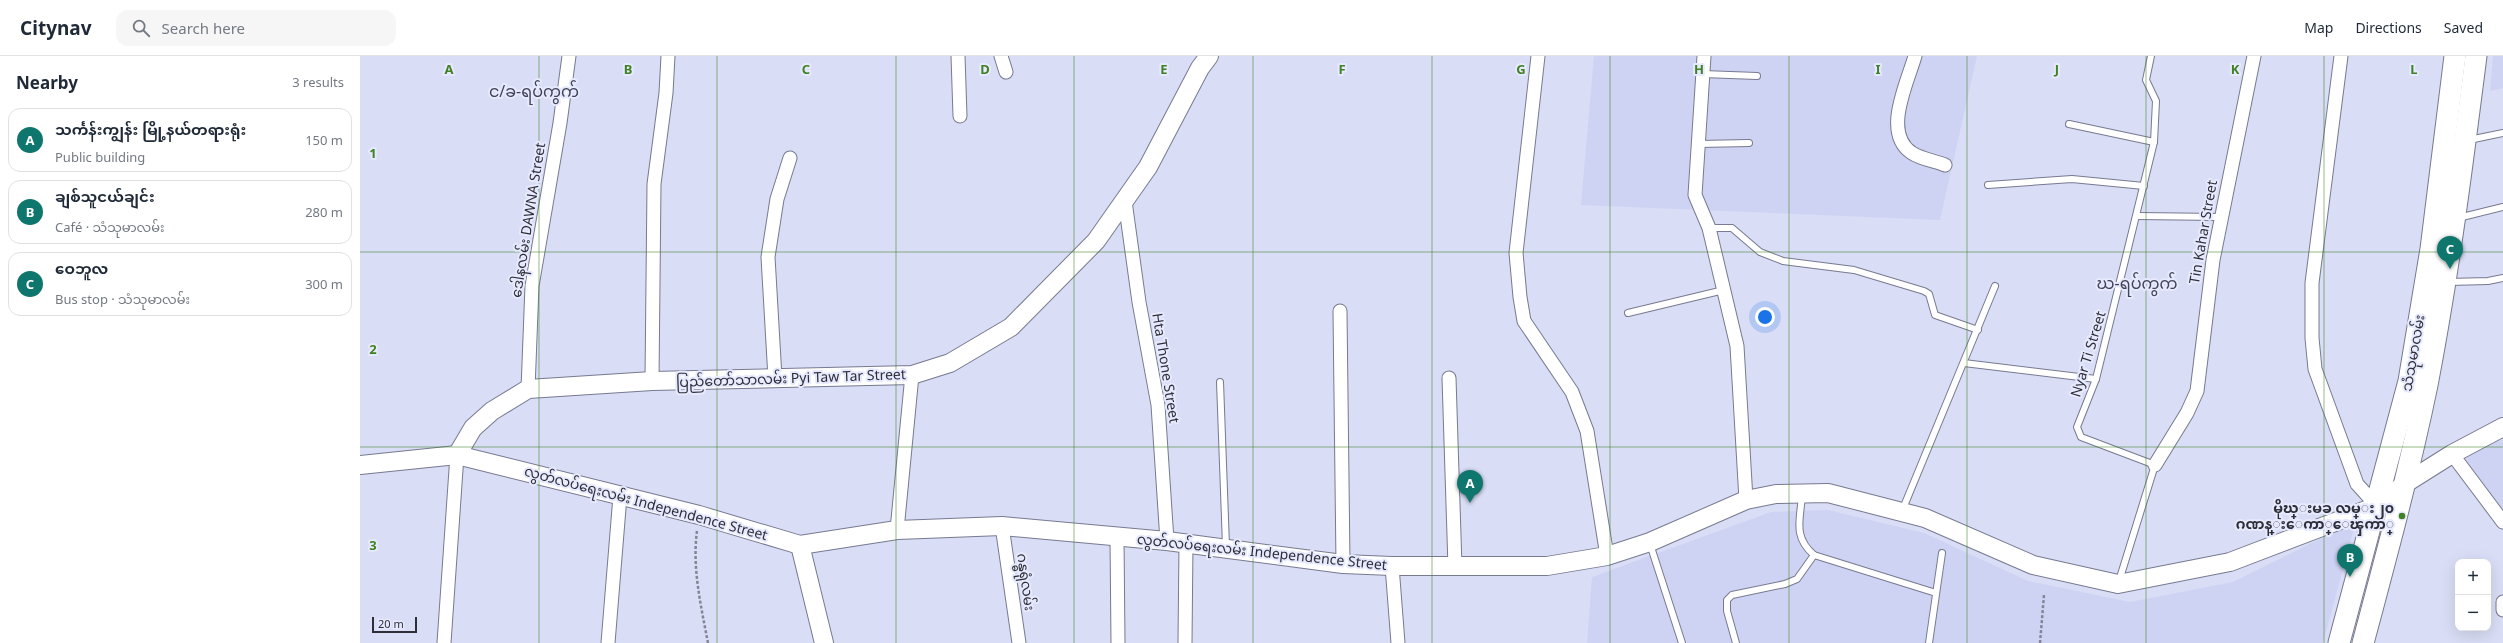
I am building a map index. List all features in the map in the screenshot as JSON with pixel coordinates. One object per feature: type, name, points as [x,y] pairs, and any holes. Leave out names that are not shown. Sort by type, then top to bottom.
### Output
[{"type":"main road","name":"သံသုမာလမ်း","points":[[2339,643],[2377,506],[2409,381],[2431,249],[2455,56]]},
{"type":"main road","name":"သံသုမာလမ်း","points":[[2363,643],[2406,483],[2427,384],[2454,219],[2476,56]]},
{"type":"street","name":"ဒေါနလမ်း DAWNA Street","points":[[528,389],[532,286],[560,123],[569,56]]},
{"type":"street","points":[[652,381],[654,184],[666,93],[668,56]]},
{"type":"street","points":[[958,56],[960,116]]},
{"type":"street","points":[[1001,56],[1006,72]]},
{"type":"street","points":[[1538,56],[1516,253],[1520,297],[1524,321],[1572,392],[1587,431],[1607,556]]},
{"type":"street","points":[[1704,56],[1695,195],[1709,228],[1737,346],[1746,500]]},
{"type":"street","points":[[1915,56],[1897,125],[1900,142],[1913,154],[1945,164]]},
{"type":"street","name":"Tin Kahar Street","points":[[2155,465],[2187,413],[2197,391],[2213,260],[2254,56]]},
{"type":"street","points":[[2341,56],[2312,283],[2312,338],[2315,369],[2357,484],[2377,506]]},
{"type":"street","name":"ပြည်တော်သာလမ်း Pyi Taw Tar Street","points":[[457,455],[473,428],[492,411],[528,389],[652,381],[912,375],[950,363],[1011,327],[1096,241],[1148,167],[1200,60]]},
{"type":"street","points":[[775,378],[768,257],[778,199],[790,158]]},
{"type":"street","name":"Hta Thone Street","points":[[1125,201],[1138,302],[1158,405],[1167,541]]},
{"type":"street","points":[[1340,311],[1343,564]]},
{"type":"street","points":[[897,530],[912,375]]},
{"type":"street","points":[[1449,378],[1455,567]]},
{"type":"street","name":"လွတ်လပ်ရေးလမ်း Independence Street","points":[[360,465],[457,455],[699,515],[800,545],[897,530],[1002,526],[1186,543],[1343,564],[1392,566],[1547,566],[1607,556],[1650,542],[1746,500],[1776,494],[1828,494],[1925,518],[2033,565],[2118,584],[2230,562],[2377,506],[2406,483],[2452,454],[2503,427]]},
{"type":"street","points":[[2452,454],[2503,522]]},
{"type":"street","points":[[444,643],[457,455]]},
{"type":"street","points":[[608,643],[620,496]]},
{"type":"street","name":"ဂန္ဓရုံလမ်း","points":[[1002,526],[1019,643]]},
{"type":"street","points":[[1118,537],[1118,643]]},
{"type":"street","points":[[1185,643],[1186,543]]},
{"type":"street","points":[[800,545],[824,643]]},
{"type":"street","points":[[1392,566],[1398,643]]},
{"type":"street","points":[[2503,602],[2503,610]]},
{"type":"lane","name":"Nyar Ti Street","points":[[2151,56],[2146,80],[2156,101],[2154,142],[2096,379],[2077,427],[2081,437],[2155,465]]},
{"type":"lane","points":[[1703,74],[1757,76]]},
{"type":"lane","points":[[2069,124],[2154,142]]},
{"type":"lane","points":[[2465,141],[2503,133]]},
{"type":"lane","points":[[1699,144],[1749,143]]},
{"type":"lane","points":[[1988,185],[2072,179],[2144,186]]},
{"type":"lane","points":[[2454,219],[2503,208]]},
{"type":"lane","points":[[2137,216],[2221,217]]},
{"type":"lane","points":[[1709,228],[1732,228],[1760,252],[1782,261],[1854,270],[1924,291],[1929,294],[1935,315],[1978,330]]},
{"type":"lane","points":[[2444,282],[2488,281],[2503,278]]},
{"type":"lane","points":[[1902,512],[1995,286]]},
{"type":"lane","points":[[1628,313],[1724,290]]},
{"type":"lane","points":[[1964,363],[2096,379]]},
{"type":"lane","points":[[1220,382],[1226,549]]},
{"type":"lane","points":[[2118,584],[2155,465]]},
{"type":"lane","points":[[1802,494],[1799,537],[1804,547],[1814,555],[1936,593]]},
{"type":"lane","points":[[1650,542],[1682,643]]},
{"type":"lane","points":[[1929,643],[1942,554]]},
{"type":"lane","points":[[1736,643],[1727,611],[1727,600],[1732,595],[1785,584],[1797,579],[1814,555]]},
{"type":"path","points":[[699,515],[695,547],[696,568],[708,643]]},
{"type":"path","points":[[2040,643],[2044,595]]},
{"type":"shaded area","points":[[1594,56],[1977,56],[1940,220],[1581,205]]},
{"type":"shaded area","points":[[2493,56],[2503,56],[2503,88],[2490,91]]},
{"type":"shaded area","points":[[2503,439],[2503,509],[2464,458]]},
{"type":"shaded area","points":[[1828,510],[1924,533],[2028,581],[2130,602],[2233,582],[2356,521],[2323,643],[1587,643],[1592,577],[1771,512]]},
{"type":"place","name":"ဝေဘူလ","points":[[2450,269]]},
{"type":"place","name":"သင်္ကန်းကျွန်း မြို့နယ်တရားရုံး","points":[[1470,503]]},
{"type":"place","name":"မိုဃ္းမခ လမ္း၂၀ ဂဏန္းေကာ္ေၾကာ္","points":[[2402,516]]},
{"type":"place","name":"ချစ်သူငယ်ချင်း","points":[[2350,577]]},
{"type":"district","name":"င/ခ-ရပ်ကွက်","points":[[534,91]]},
{"type":"district","name":"ဃ-ရပ်ကွက်","points":[[2137,283]]}]
